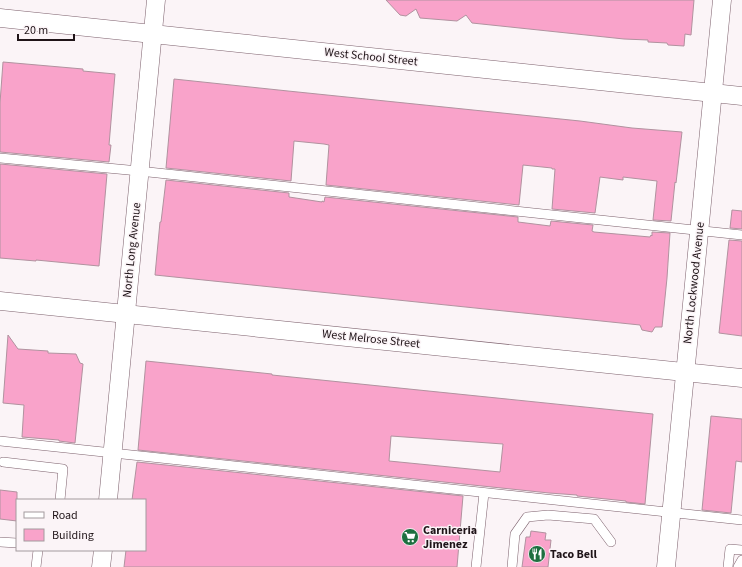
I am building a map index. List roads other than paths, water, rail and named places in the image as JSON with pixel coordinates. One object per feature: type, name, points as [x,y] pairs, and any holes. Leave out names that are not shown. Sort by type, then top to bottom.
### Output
[{"type":"street","name":"North Long Avenue","points":[[108,499],[156,0]]},
{"type":"street","name":"North Lockwood Avenue","points":[[666,567],[722,0]]},
{"type":"street","name":"West School Street","points":[[0,18],[742,96]]},
{"type":"street","name":"West Melrose Street","points":[[0,301],[742,378]]},
{"type":"street","points":[[101,567],[103,551]]},
{"type":"lane","points":[[0,158],[139,171],[742,235]]},
{"type":"lane","points":[[0,441],[742,520]]},
{"type":"lane","points":[[3,462],[63,469],[60,499]]},
{"type":"lane","points":[[476,567],[484,493]]},
{"type":"lane","points":[[512,567],[515,534],[526,517],[548,515],[594,519],[612,542]]},
{"type":"lane","points":[[0,542],[16,543]]},
{"type":"lane","points":[[728,567],[730,549],[742,550]]},
{"type":"lane","points":[[36,567],[38,551]]},
{"type":"lane","points":[[738,567],[742,560]]},
{"type":"place","name":"Carniceria Jimenez","points":[[410,537]]},
{"type":"place","name":"Taco Bell","points":[[537,554]]}]
